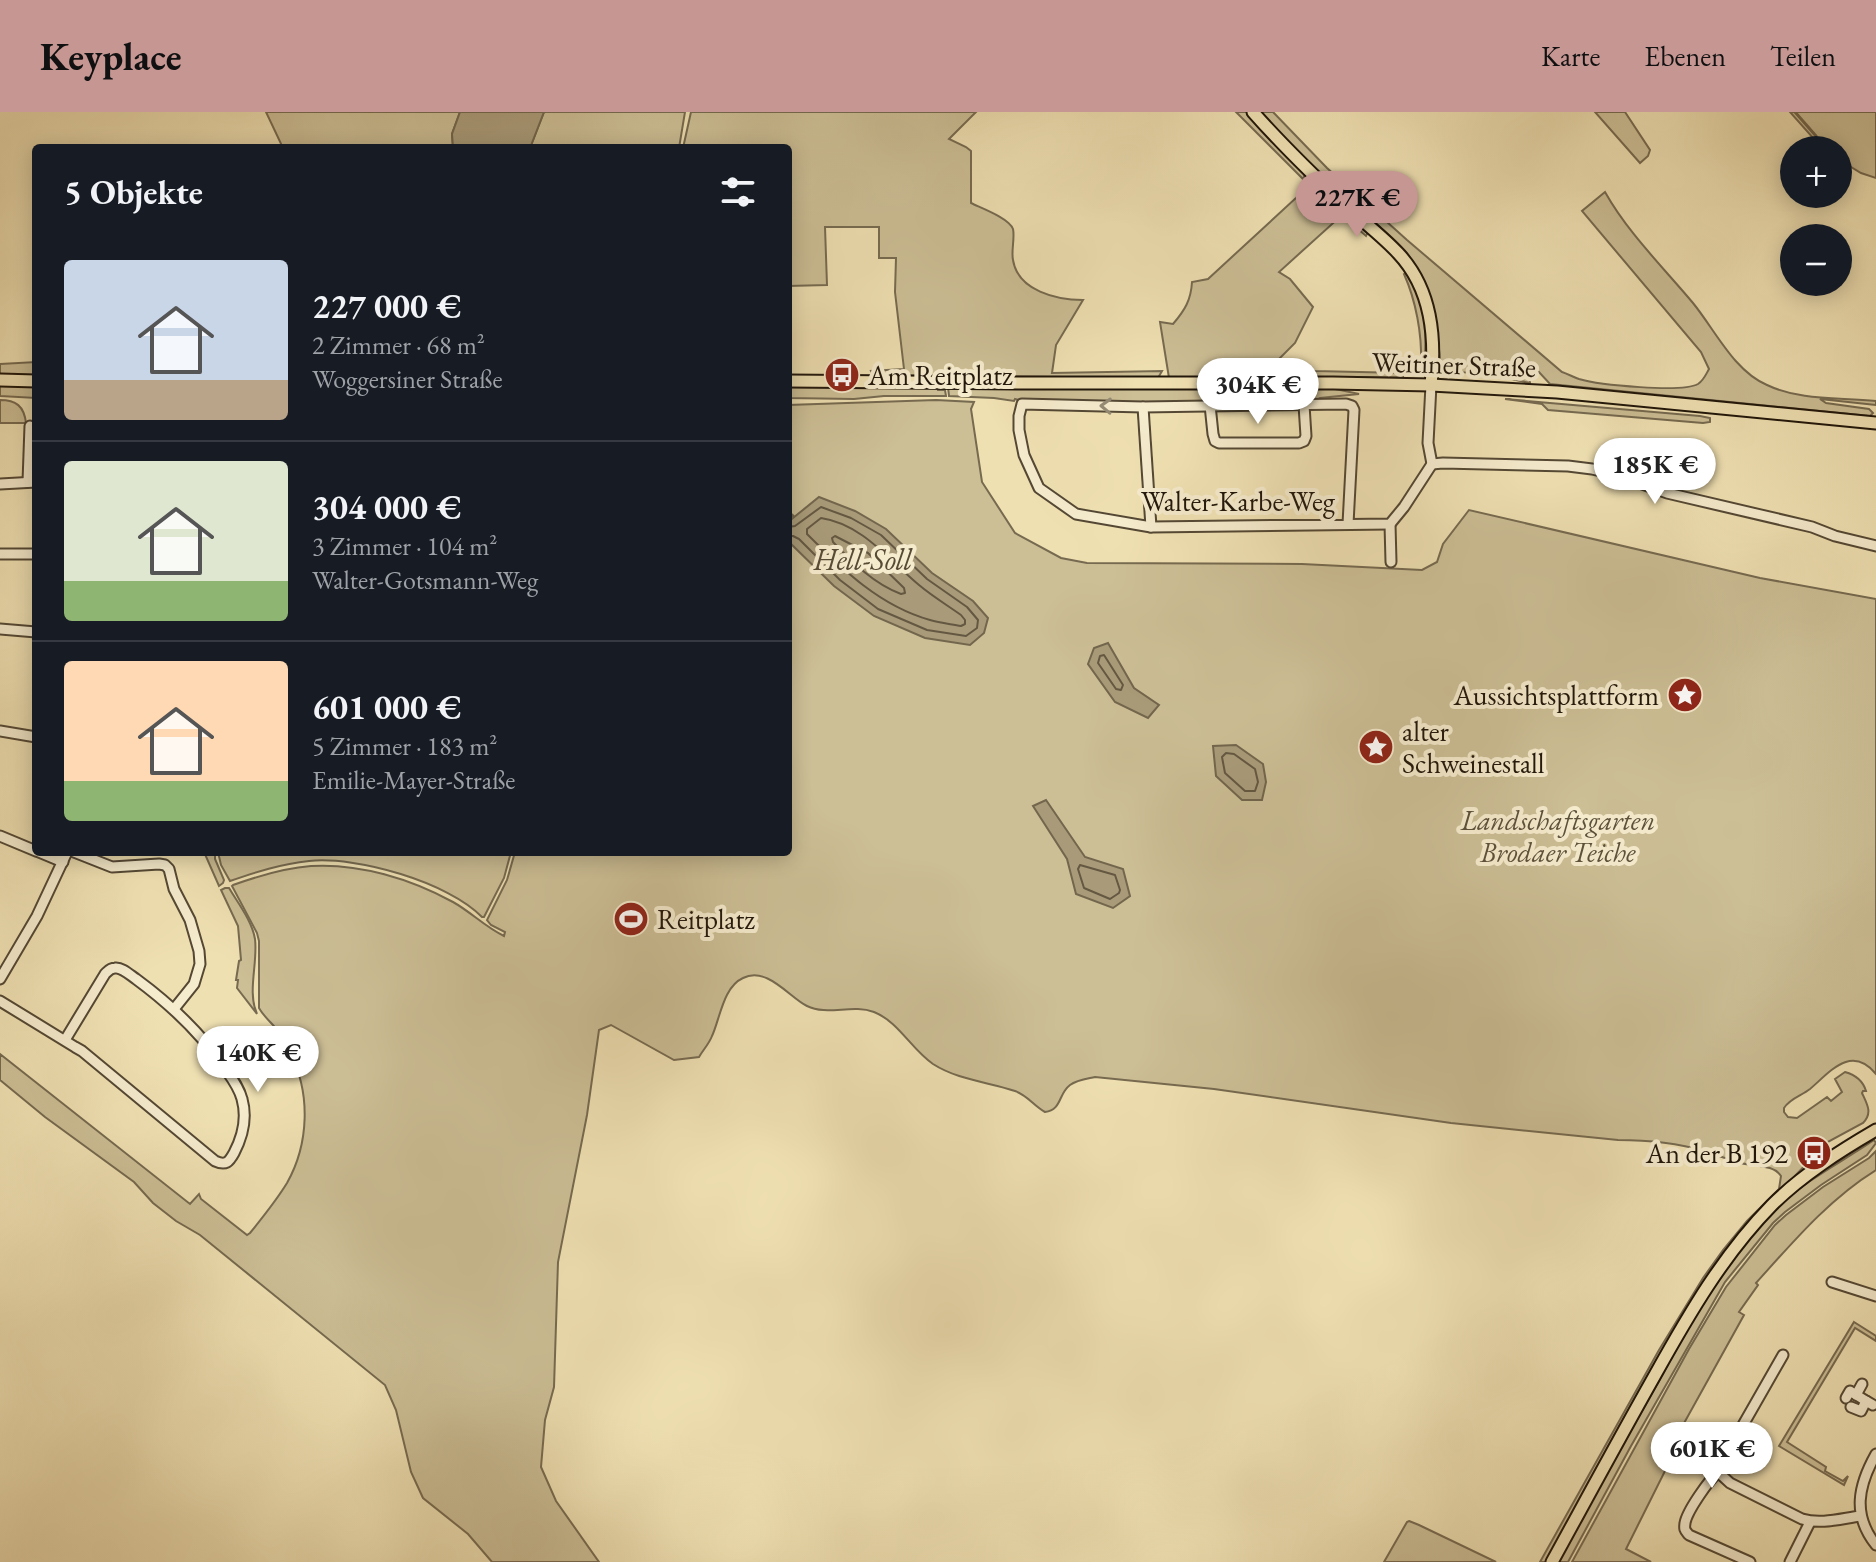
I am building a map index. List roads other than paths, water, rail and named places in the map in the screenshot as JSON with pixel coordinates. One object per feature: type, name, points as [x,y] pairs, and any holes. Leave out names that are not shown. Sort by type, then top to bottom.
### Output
[{"type":"main road","points":[[1253,112],[1312,174],[1399,254],[1416,276],[1430,317],[1431,385]]},
{"type":"main road","points":[[0,380],[32,381]]},
{"type":"main road","name":"Weitiner Straße","points":[[792,381],[1431,385],[1557,392],[1876,423]]},
{"type":"main road","points":[[1552,1562],[1682,1327],[1717,1270],[1752,1226],[1784,1195],[1829,1160],[1876,1130]]},
{"type":"street","points":[[1391,562],[1390,524],[1432,464],[1428,443],[1431,385]]},
{"type":"street","name":"Walter-Karbe-Weg","points":[[1143,407],[1022,404],[1019,416],[1024,455],[1039,488],[1076,514],[1151,527],[1390,524]]},
{"type":"street","points":[[1210,405],[1213,434],[1219,443],[1304,441],[1304,405]]},
{"type":"street","points":[[1151,527],[1143,407],[1210,405],[1352,406],[1348,524]]},
{"type":"street","points":[[0,484],[32,482],[30,426]]},
{"type":"street","points":[[1432,464],[1592,469],[1667,493],[1812,527],[1876,546]]},
{"type":"street","points":[[0,554],[32,554]]},
{"type":"street","points":[[0,629],[32,632]]},
{"type":"street","points":[[0,731],[32,736]]},
{"type":"street","points":[[0,836],[32,849]]},
{"type":"street","points":[[84,856],[112,867],[159,864],[169,869],[174,889],[197,938],[200,964],[194,984],[174,1009]]},
{"type":"street","points":[[0,979],[37,916],[65,857]]},
{"type":"street","points":[[0,951],[12,958]]},
{"type":"street","points":[[0,1001],[82,1051],[215,1161],[227,1163],[244,1129],[242,1096],[214,1053],[174,1009],[122,970],[110,969],[65,1040]]},
{"type":"street","points":[[1832,1282],[1876,1296]]},
{"type":"street","points":[[1750,1562],[1689,1535],[1685,1529],[1686,1521],[1707,1483],[1718,1472],[1783,1355]]},
{"type":"street","points":[[1853,1393],[1870,1403]]},
{"type":"street","points":[[1876,1454],[1860,1494],[1861,1516],[1868,1535],[1876,1545]]},
{"type":"street","points":[[1718,1472],[1730,1483],[1810,1522],[1861,1516]]},
{"type":"street","points":[[1790,1562],[1810,1522]]},
{"type":"water","points":[[460,112],[544,112],[532,144],[453,144],[452,134]]},
{"type":"water","name":"Hell-Soll","points":[[819,497],[855,511],[886,529],[932,573],[973,601],[988,618],[984,633],[970,645],[925,638],[874,616],[834,586],[792,545],[792,519]]},
{"type":"water","points":[[1108,643],[1134,688],[1159,705],[1148,718],[1115,702],[1088,664],[1094,648]]},
{"type":"water","points":[[1236,745],[1263,764],[1266,782],[1262,800],[1242,800],[1216,776],[1213,746]]},
{"type":"water","points":[[1046,800],[1085,857],[1123,869],[1130,896],[1113,908],[1076,894],[1067,859],[1033,806]]},
{"type":"waterway","points":[[1795,112],[1816,136]]},
{"type":"place","name":"Am Reitplatz","points":[[842,375]]},
{"type":"place","name":"Aussichtsplattform","points":[[1685,695]]},
{"type":"place","name":"alter Schweinestall","points":[[1376,747]]},
{"type":"place","name":"Reitplatz","points":[[631,919]]},
{"type":"place","name":"An der B 192","points":[[1814,1153]]},
{"type":"park label","name":"Landschaftsgarten Brodaer Teiche","points":[[1558,836]]}]
